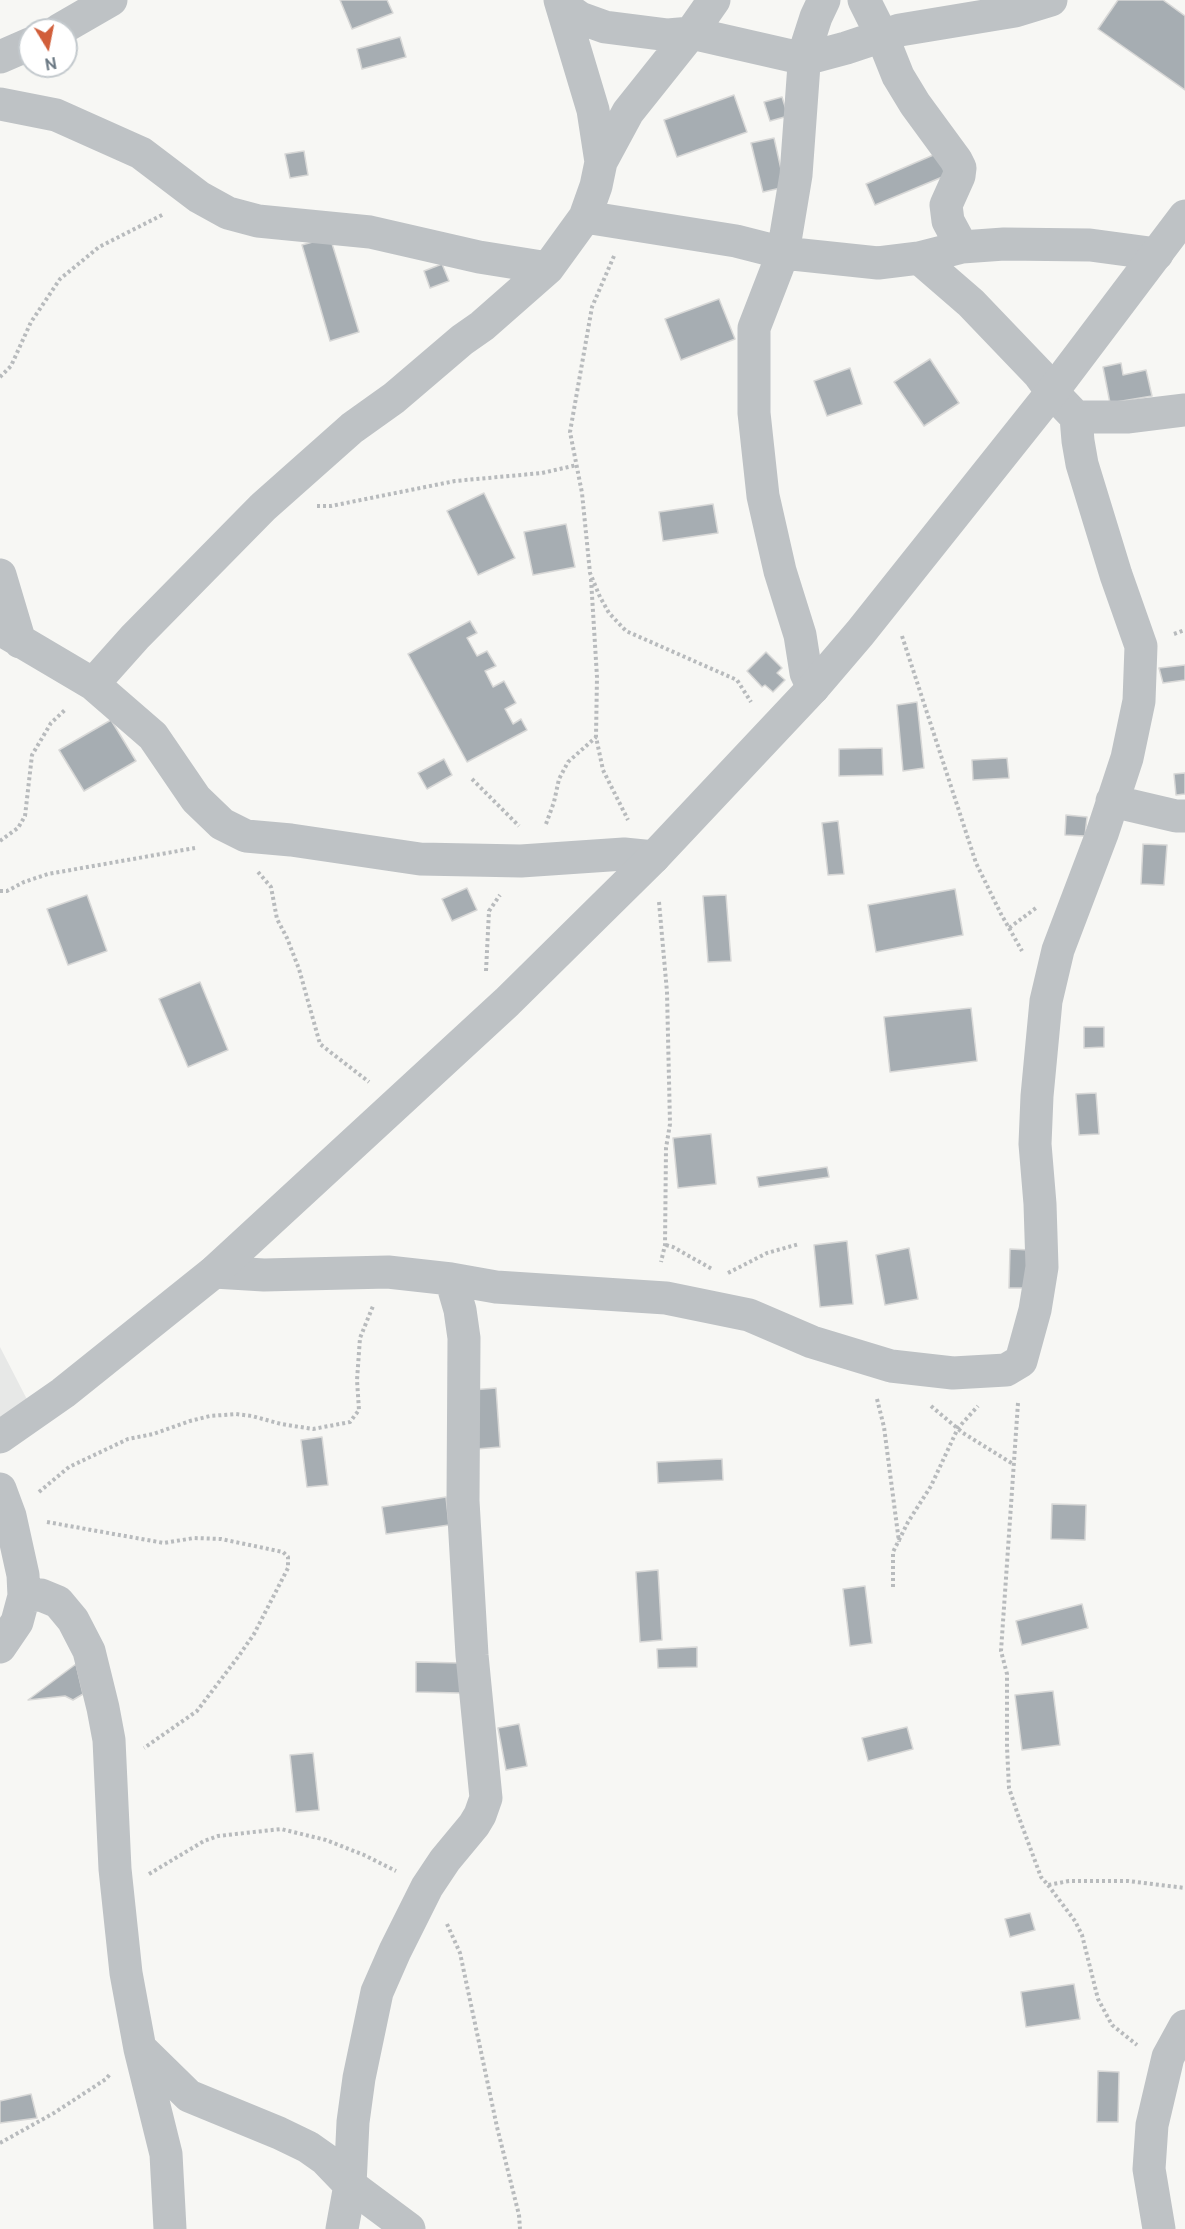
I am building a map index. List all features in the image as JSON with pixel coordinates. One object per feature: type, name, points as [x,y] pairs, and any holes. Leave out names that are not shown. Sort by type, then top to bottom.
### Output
[{"type":"street","points":[[78,19],[111,0]]},
{"type":"street","points":[[93,684],[143,628],[263,507],[352,428],[394,398],[462,340],[483,326],[548,268],[585,217],[596,186],[601,162],[628,112],[691,33],[714,0]]},
{"type":"street","points":[[813,688],[806,673],[800,635],[772,541],[763,496],[753,413],[754,328],[783,253],[796,175],[805,51],[824,0]]},
{"type":"street","points":[[864,0],[898,76],[960,168],[946,205],[948,221],[962,247]]},
{"type":"street","points":[[562,3],[580,18],[605,27],[668,35],[691,33],[805,59],[900,30],[1028,8],[1051,0]]},
{"type":"street","points":[[562,3],[593,110],[601,162]]},
{"type":"street","points":[[0,57],[18,49]]},
{"type":"street","points":[[0,104],[56,115],[141,153],[199,197],[228,213],[258,221],[370,232],[479,257],[548,268]]},
{"type":"street","points":[[0,1437],[63,1393],[214,1272],[398,1105],[507,1002],[654,857],[813,688],[1052,392],[1185,216]]},
{"type":"street","points":[[585,217],[736,241],[783,253],[878,263],[919,258],[962,247],[1004,244],[1090,245],[1157,254]]},
{"type":"street","points":[[214,1272],[264,1275],[388,1272],[496,1287],[688,1301],[750,1315],[812,1342],[882,1364],[953,1373],[1014,1366],[1035,1310],[1042,1267],[1035,1144],[1046,1001],[1058,950],[1127,758],[1139,700],[1141,646],[1116,575],[1082,464],[1076,417],[1052,392],[1039,374],[971,303],[919,258]]},
{"type":"street","points":[[1076,417],[1127,417],[1185,410]]},
{"type":"street","points":[[0,576],[10,636],[93,684],[153,736],[196,799],[222,824],[246,836],[291,840],[420,859],[521,861],[624,854],[654,857]]},
{"type":"street","points":[[1112,801],[1176,816],[1185,816]]},
{"type":"street","points":[[342,2229],[350,2185],[353,2122],[359,2078],[377,1992],[427,1887],[445,1860],[474,1825],[486,1798],[472,1655],[463,1501],[464,1338],[460,1310],[451,1279]]},
{"type":"street","points":[[0,1647],[17,1622],[24,1596],[23,1575],[5,1502]]},
{"type":"street","points":[[24,1596],[41,1594],[58,1602],[73,1620],[89,1651],[104,1708],[109,1740],[116,1885],[126,1973],[139,2042],[166,2154],[170,2229]]},
{"type":"street","points":[[1159,2229],[1149,2169],[1152,2126],[1168,2057],[1185,2026]]},
{"type":"street","points":[[139,2042],[189,2096],[308,2147],[325,2159],[350,2185],[409,2229]]},
{"type":"path","points":[[0,377],[11,366],[31,322],[60,279],[99,248],[199,197]]},
{"type":"path","points":[[631,225],[602,281],[592,307],[570,432],[577,465],[590,573],[597,677],[596,737],[603,770],[632,830]]},
{"type":"path","points":[[263,507],[331,506],[455,481],[542,473],[577,465]]},
{"type":"path","points":[[590,573],[609,613],[626,631],[737,680],[753,706]]},
{"type":"path","points":[[889,596],[976,863],[1009,928],[1044,901]]},
{"type":"path","points":[[0,841],[18,828],[25,816],[32,755],[41,739],[51,723],[93,684]]},
{"type":"path","points":[[0,891],[7,891],[24,882],[48,874],[197,848]]},
{"type":"path","points":[[639,1296],[660,1265],[665,1245],[666,1148],[670,1124],[667,992],[654,857]]},
{"type":"path","points":[[250,867],[271,887],[277,919],[299,969],[320,1044],[398,1105]]},
{"type":"path","points":[[665,1245],[673,1247],[714,1270]]},
{"type":"path","points":[[723,1275],[741,1268],[766,1253],[799,1245]]},
{"type":"path","points":[[5,1502],[69,1467],[128,1439],[153,1434],[190,1420],[236,1414],[313,1429],[350,1422],[359,1410],[357,1380],[360,1338],[388,1272]]},
{"type":"path","points":[[899,1542],[884,1426],[875,1390],[882,1364],[902,1384],[958,1428],[1014,1464]]},
{"type":"path","points":[[893,1587],[893,1552],[908,1522],[931,1486],[958,1428],[1014,1366]]},
{"type":"path","points":[[1014,1366],[1014,1464],[1001,1651],[1007,1674],[1009,1788],[1041,1877],[1082,1935],[1098,1999],[1112,2025],[1166,2072]]},
{"type":"path","points":[[5,1502],[164,1543],[194,1538],[221,1539],[283,1552],[288,1557],[288,1568],[254,1634],[238,1658],[197,1711],[137,1752],[110,1788]]},
{"type":"path","points":[[116,1885],[142,1879],[204,1841],[218,1836],[281,1829],[326,1840],[364,1855],[427,1887],[460,1953],[520,2229]]},
{"type":"path","points":[[1048,1885],[1069,1881],[1128,1881],[1185,1888]]},
{"type":"path","points":[[0,2143],[54,2113],[105,2079],[139,2042]]},
{"type":"shaded area","points":[[0,1347],[34,1413],[0,1439]]},
{"type":"building","points":[[340,0],[387,0],[393,13],[352,29]]},
{"type":"building","points":[[1118,0],[1163,0],[1185,16],[1185,90],[1098,29]]},
{"type":"building","points":[[400,37],[406,57],[362,69],[357,49]]},
{"type":"building","points":[[734,95],[747,132],[677,157],[664,120]]},
{"type":"building","points":[[782,97],[788,116],[770,121],[764,102]]},
{"type":"building","points":[[774,138],[785,187],[763,192],[751,143]]},
{"type":"building","points":[[304,151],[308,175],[290,178],[285,154]]},
{"type":"building","points":[[938,153],[947,175],[875,205],[866,184]]},
{"type":"building","points":[[330,237],[359,332],[330,341],[302,245]]},
{"type":"building","points":[[442,264],[449,281],[430,288],[424,271]]},
{"type":"building","points":[[719,299],[735,339],[681,360],[665,319]]},
{"type":"building","points":[[930,359],[959,403],[924,426],[894,382]]},
{"type":"building","points":[[1121,363],[1123,375],[1146,370],[1152,396],[1110,403],[1103,367]]},
{"type":"building","points":[[850,368],[862,404],[827,416],[814,381]]},
{"type":"building","points":[[484,493],[515,558],[478,575],[447,511]]},
{"type":"building","points":[[713,504],[718,533],[663,541],[659,512]]},
{"type":"building","points":[[566,524],[575,567],[533,575],[524,532]]},
{"type":"building","points":[[470,621],[477,633],[467,638],[477,656],[487,651],[496,666],[485,671],[493,687],[504,681],[516,703],[505,709],[513,724],[521,719],[527,730],[467,762],[408,654]]},
{"type":"building","points":[[766,652],[782,668],[777,673],[785,680],[773,692],[765,685],[762,687],[747,671]]},
{"type":"building","points":[[1185,665],[1185,680],[1163,683],[1159,668]]},
{"type":"building","points":[[917,702],[924,768],[903,771],[897,705]]},
{"type":"building","points":[[111,720],[136,761],[84,791],[59,750]]},
{"type":"building","points":[[882,748],[883,775],[839,776],[839,749]]},
{"type":"building","points":[[1007,758],[1009,778],[973,780],[972,760]]},
{"type":"building","points":[[444,759],[452,775],[427,789],[418,773]]},
{"type":"building","points":[[1185,773],[1185,794],[1176,795],[1174,774]]},
{"type":"building","points":[[1066,815],[1087,817],[1085,836],[1065,835]]},
{"type":"building","points":[[838,821],[844,874],[828,875],[822,823]]},
{"type":"building","points":[[1143,844],[1167,845],[1164,885],[1141,884]]},
{"type":"building","points":[[467,888],[477,910],[452,921],[442,899]]},
{"type":"building","points":[[955,889],[963,935],[876,952],[868,905]]},
{"type":"building","points":[[87,895],[107,951],[68,965],[47,909]]},
{"type":"building","points":[[726,895],[731,961],[708,962],[703,896]]},
{"type":"building","points":[[200,982],[228,1050],[188,1067],[159,999]]},
{"type":"building","points":[[971,1008],[977,1061],[890,1072],[884,1017]]},
{"type":"building","points":[[1084,1027],[1104,1027],[1104,1047],[1084,1048]]},
{"type":"building","points":[[1096,1093],[1099,1134],[1079,1135],[1076,1094]]},
{"type":"building","points":[[711,1134],[716,1184],[678,1188],[673,1138]]},
{"type":"building","points":[[827,1167],[829,1177],[759,1187],[757,1177]]},
{"type":"building","points":[[847,1241],[853,1304],[820,1307],[814,1245]]},
{"type":"building","points":[[909,1248],[918,1299],[885,1305],[876,1255]]},
{"type":"building","points":[[1010,1249],[1030,1250],[1029,1288],[1009,1288]]},
{"type":"building","points":[[496,1388],[500,1447],[476,1449],[472,1390]]},
{"type":"building","points":[[322,1437],[328,1485],[307,1487],[301,1440]]},
{"type":"building","points":[[722,1459],[723,1480],[658,1483],[657,1462]]},
{"type":"building","points":[[446,1497],[449,1525],[386,1534],[382,1507]]},
{"type":"building","points":[[1052,1504],[1086,1505],[1085,1540],[1051,1539]]},
{"type":"building","points":[[658,1570],[662,1640],[640,1642],[636,1572]]},
{"type":"building","points":[[865,1586],[872,1643],[850,1646],[843,1589]]},
{"type":"building","points":[[1082,1604],[1088,1628],[1022,1645],[1016,1621]]},
{"type":"building","points":[[697,1647],[697,1667],[658,1668],[657,1649]]},
{"type":"building","points":[[416,1662],[462,1663],[461,1693],[416,1692]]},
{"type":"building","points":[[76,1664],[83,1694],[73,1700],[65,1696],[28,1700]]},
{"type":"building","points":[[1053,1691],[1060,1745],[1022,1750],[1015,1695]]},
{"type":"building","points":[[519,1724],[527,1766],[506,1770],[498,1728]]},
{"type":"building","points":[[907,1727],[913,1749],[868,1761],[862,1738]]},
{"type":"building","points":[[313,1753],[319,1810],[296,1812],[290,1755]]},
{"type":"building","points":[[1030,1913],[1035,1930],[1010,1937],[1005,1919]]},
{"type":"building","points":[[1074,1984],[1080,2019],[1026,2027],[1021,1992]]},
{"type":"building","points":[[1098,2071],[1119,2072],[1118,2122],[1097,2122]]},
{"type":"building","points":[[31,2094],[37,2118],[0,2123],[0,2101]]}]
